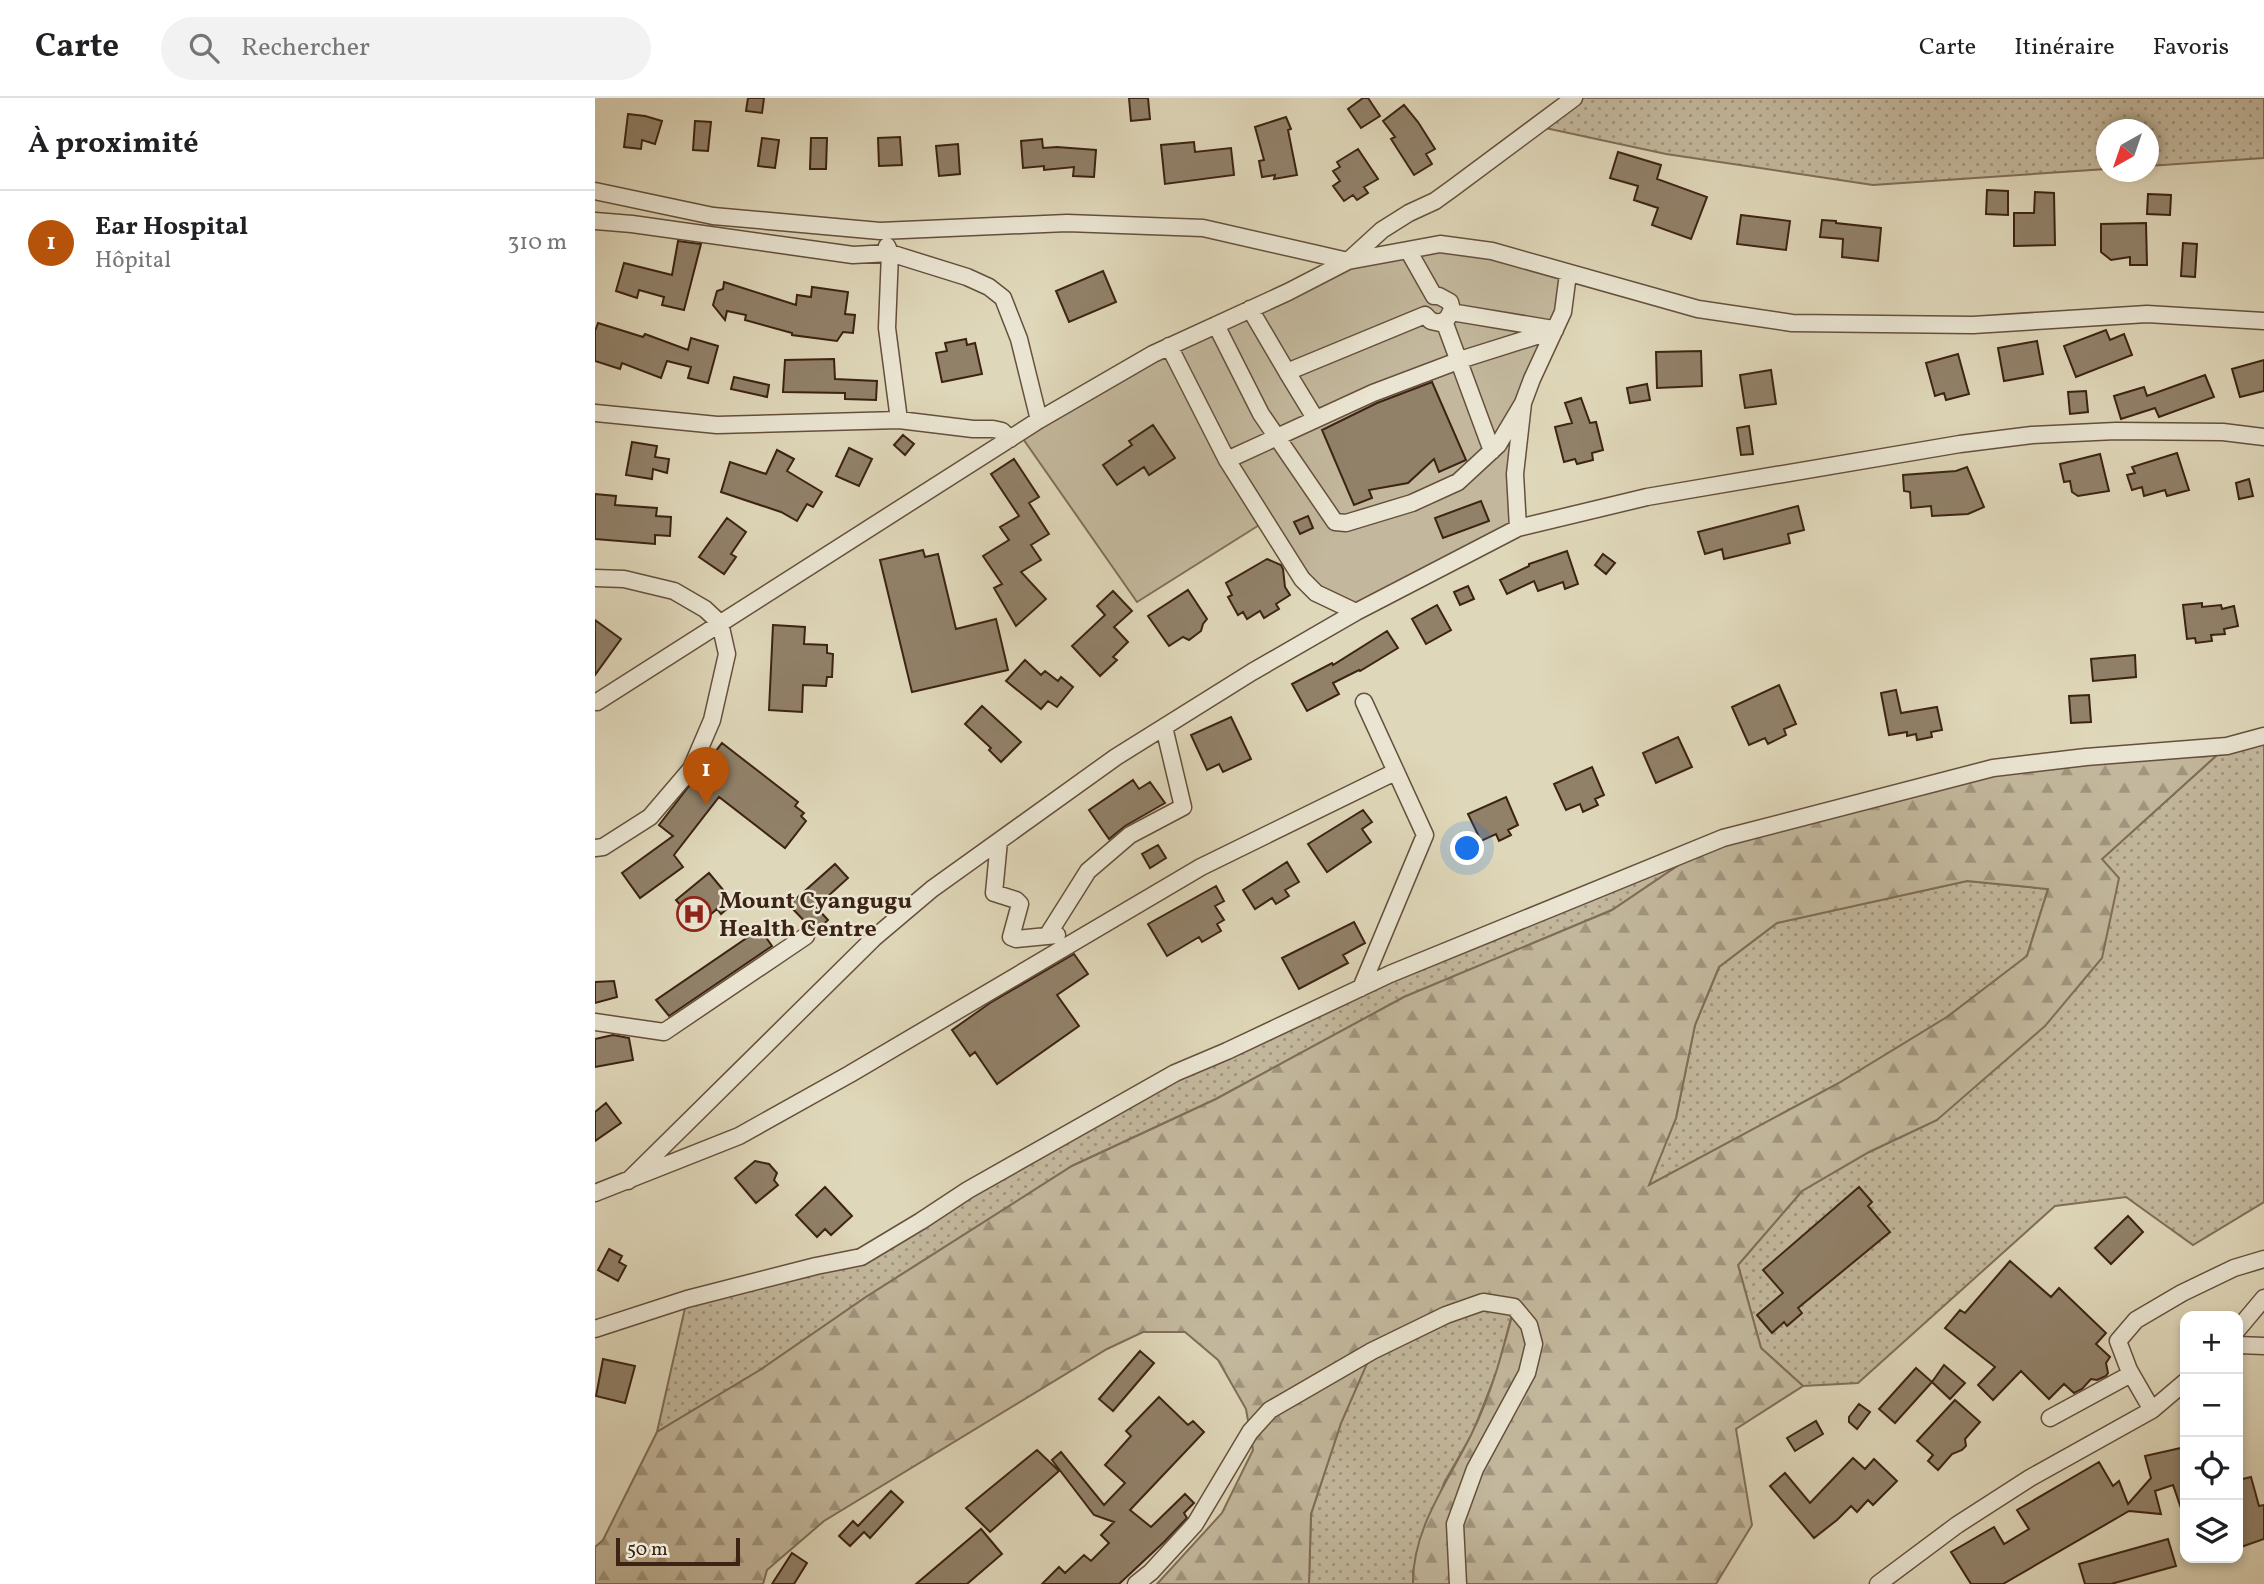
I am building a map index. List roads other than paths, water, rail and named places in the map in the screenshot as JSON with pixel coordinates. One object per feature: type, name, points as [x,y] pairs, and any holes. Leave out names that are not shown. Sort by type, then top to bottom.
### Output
[{"type":"street","points":[[1348,261],[1382,230],[1409,212],[1435,201],[1574,98]]},
{"type":"street","points":[[595,191],[713,216],[880,231],[1067,223],[1203,228],[1348,261]]},
{"type":"street","points":[[595,221],[853,255],[890,253],[989,286],[1003,298],[1019,339],[1039,420]]},
{"type":"street","points":[[880,231],[890,253],[887,328],[899,420]]},
{"type":"street","points":[[597,702],[1039,420],[1169,346],[1348,261],[1440,244],[1492,251],[1699,309],[1792,323],[1973,325],[2147,314],[2264,321]]},
{"type":"street","points":[[1408,250],[1434,296],[1450,302],[1447,317],[1458,361],[1492,451]]},
{"type":"street","points":[[1216,325],[1261,414],[1335,522],[1346,523],[1412,503],[1458,482],[1498,445],[1523,403],[1563,312],[1568,274]]},
{"type":"street","points":[[1250,309],[1315,418]]},
{"type":"street","points":[[1287,372],[1425,315],[1431,321],[1440,323],[1447,317],[1555,330]]},
{"type":"street","points":[[1227,460],[1373,393],[1458,361],[1555,330]]},
{"type":"street","points":[[1169,346],[1227,460],[1302,579],[1316,593],[1356,612]]},
{"type":"street","points":[[1518,528],[1515,474],[1523,403]]},
{"type":"street","points":[[595,413],[717,425],[899,420],[993,429],[1002,431],[1010,439]]},
{"type":"street","points":[[628,1181],[874,938],[932,890],[1116,757],[1252,672],[1356,612],[1518,528],[1647,497],[1972,442],[2032,435],[2116,431],[2223,432],[2264,437]]},
{"type":"street","points":[[595,578],[624,579],[674,591],[705,609],[720,623],[727,654],[712,720],[691,769],[650,817],[603,847],[595,848]]},
{"type":"street","points":[[1361,988],[1425,835],[1364,702]]},
{"type":"street","points":[[1047,936],[1088,871],[1130,835],[1183,807],[1164,727]]},
{"type":"street","points":[[595,1329],[687,1300],[861,1256],[921,1221],[968,1189],[1143,1090],[1390,974],[1723,838],[1993,768],[2086,757],[2227,746],[2264,736]]},
{"type":"street","points":[[595,1193],[739,1136],[850,1074],[1201,867],[1395,772]]},
{"type":"street","points":[[999,841],[995,893],[1020,904],[1011,937],[1016,939],[1087,933]]},
{"type":"street","points":[[595,1022],[664,1032],[806,936]]},
{"type":"street","points":[[2152,1410],[2131,1374],[2118,1341],[2136,1320],[2234,1268],[2264,1259]]},
{"type":"street","points":[[2243,1323],[2264,1298]]},
{"type":"street","points":[[1136,1584],[1151,1572],[1195,1524],[1250,1432],[1270,1410],[1446,1314],[1483,1302],[1514,1307],[1529,1325],[1534,1344],[1527,1373],[1475,1469],[1455,1524],[1458,1584]]},
{"type":"street","points":[[2243,1345],[2264,1346]]},
{"type":"street","points":[[2050,1418],[2131,1374]]},
{"type":"street","points":[[1878,1584],[1957,1525],[2030,1478],[2152,1410],[2180,1386]]},
{"type":"place","name":"Ear Hospital","points":[[706,805]]},
{"type":"place","name":"Mount Cyangugu Health Centre","points":[[694,914]]}]
